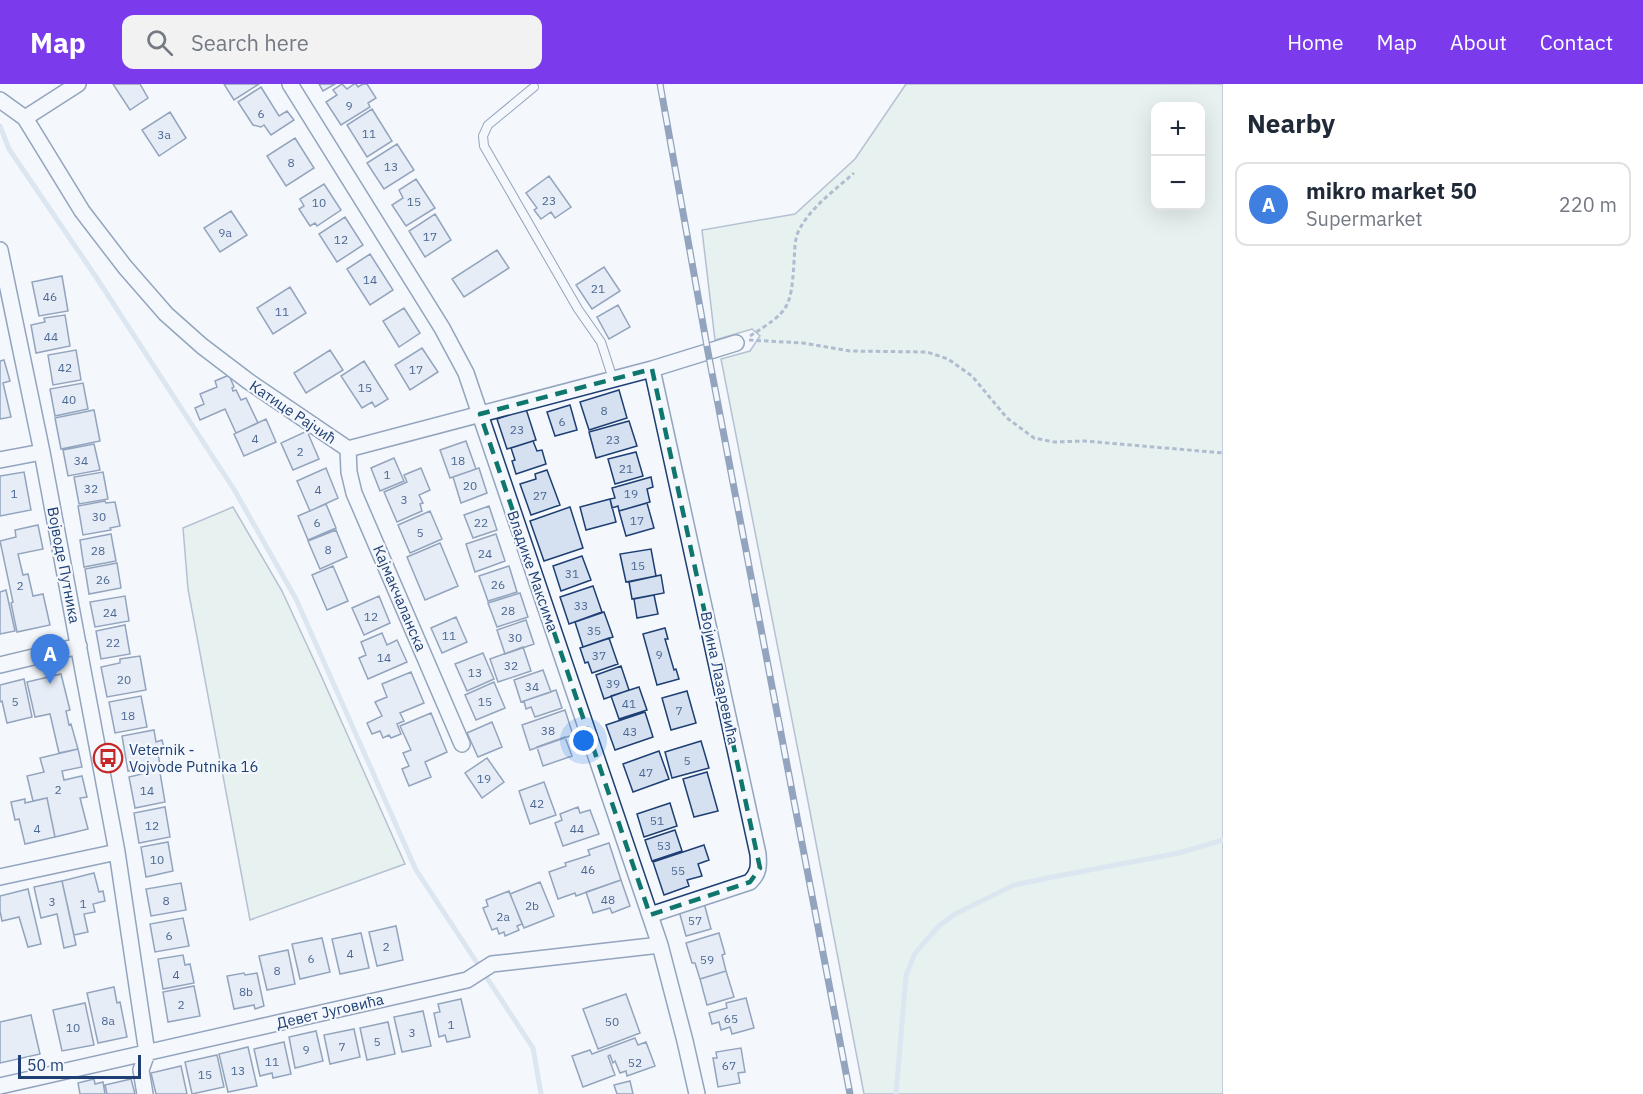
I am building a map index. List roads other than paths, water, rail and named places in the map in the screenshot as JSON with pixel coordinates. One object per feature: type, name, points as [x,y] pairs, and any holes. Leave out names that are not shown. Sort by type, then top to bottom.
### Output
[{"type":"street","points":[[25,118],[78,84]]},
{"type":"street","name":"Владике Максима","points":[[290,84],[442,328],[466,373],[660,945],[698,1094]]},
{"type":"street","name":"Катице Рајчић","points":[[0,100],[25,118],[82,211],[125,267],[166,314],[202,346],[248,381],[348,449],[652,369],[736,343]]},
{"type":"street","name":"Војводе Путника","points":[[0,250],[3,281],[42,452],[117,852],[147,1053],[141,1070],[145,1094]]},
{"type":"street","name":"Војина Лазаревића","points":[[650,915],[750,882],[760,868],[759,854],[652,369]]},
{"type":"street","name":"Кајмакчаланска","points":[[348,449],[349,472],[354,493],[462,744]]},
{"type":"street","points":[[0,460],[42,452]]},
{"type":"street","points":[[0,665],[79,646]]},
{"type":"street","points":[[0,877],[117,852]]},
{"type":"street","name":"Девет Југовића","points":[[0,1086],[467,980],[492,964],[660,945]]},
{"type":"lane","points":[[534,87],[488,124],[483,136],[484,146],[578,309],[601,342],[613,379]]},
{"type":"waterway","points":[[0,126],[9,149],[96,277],[235,491],[296,599],[416,870],[533,1048],[541,1094]]},
{"type":"waterway","points":[[896,1094],[906,976],[914,955],[939,926],[955,914],[1014,885],[1179,853],[1223,840]]},
{"type":"railway","points":[[660,84],[708,352],[850,1094]]},
{"type":"place","name":"mikro market 50","points":[[50,684]]},
{"type":"place","name":"Veternik - Vojvode Putnika 16","points":[[108,758]]}]
